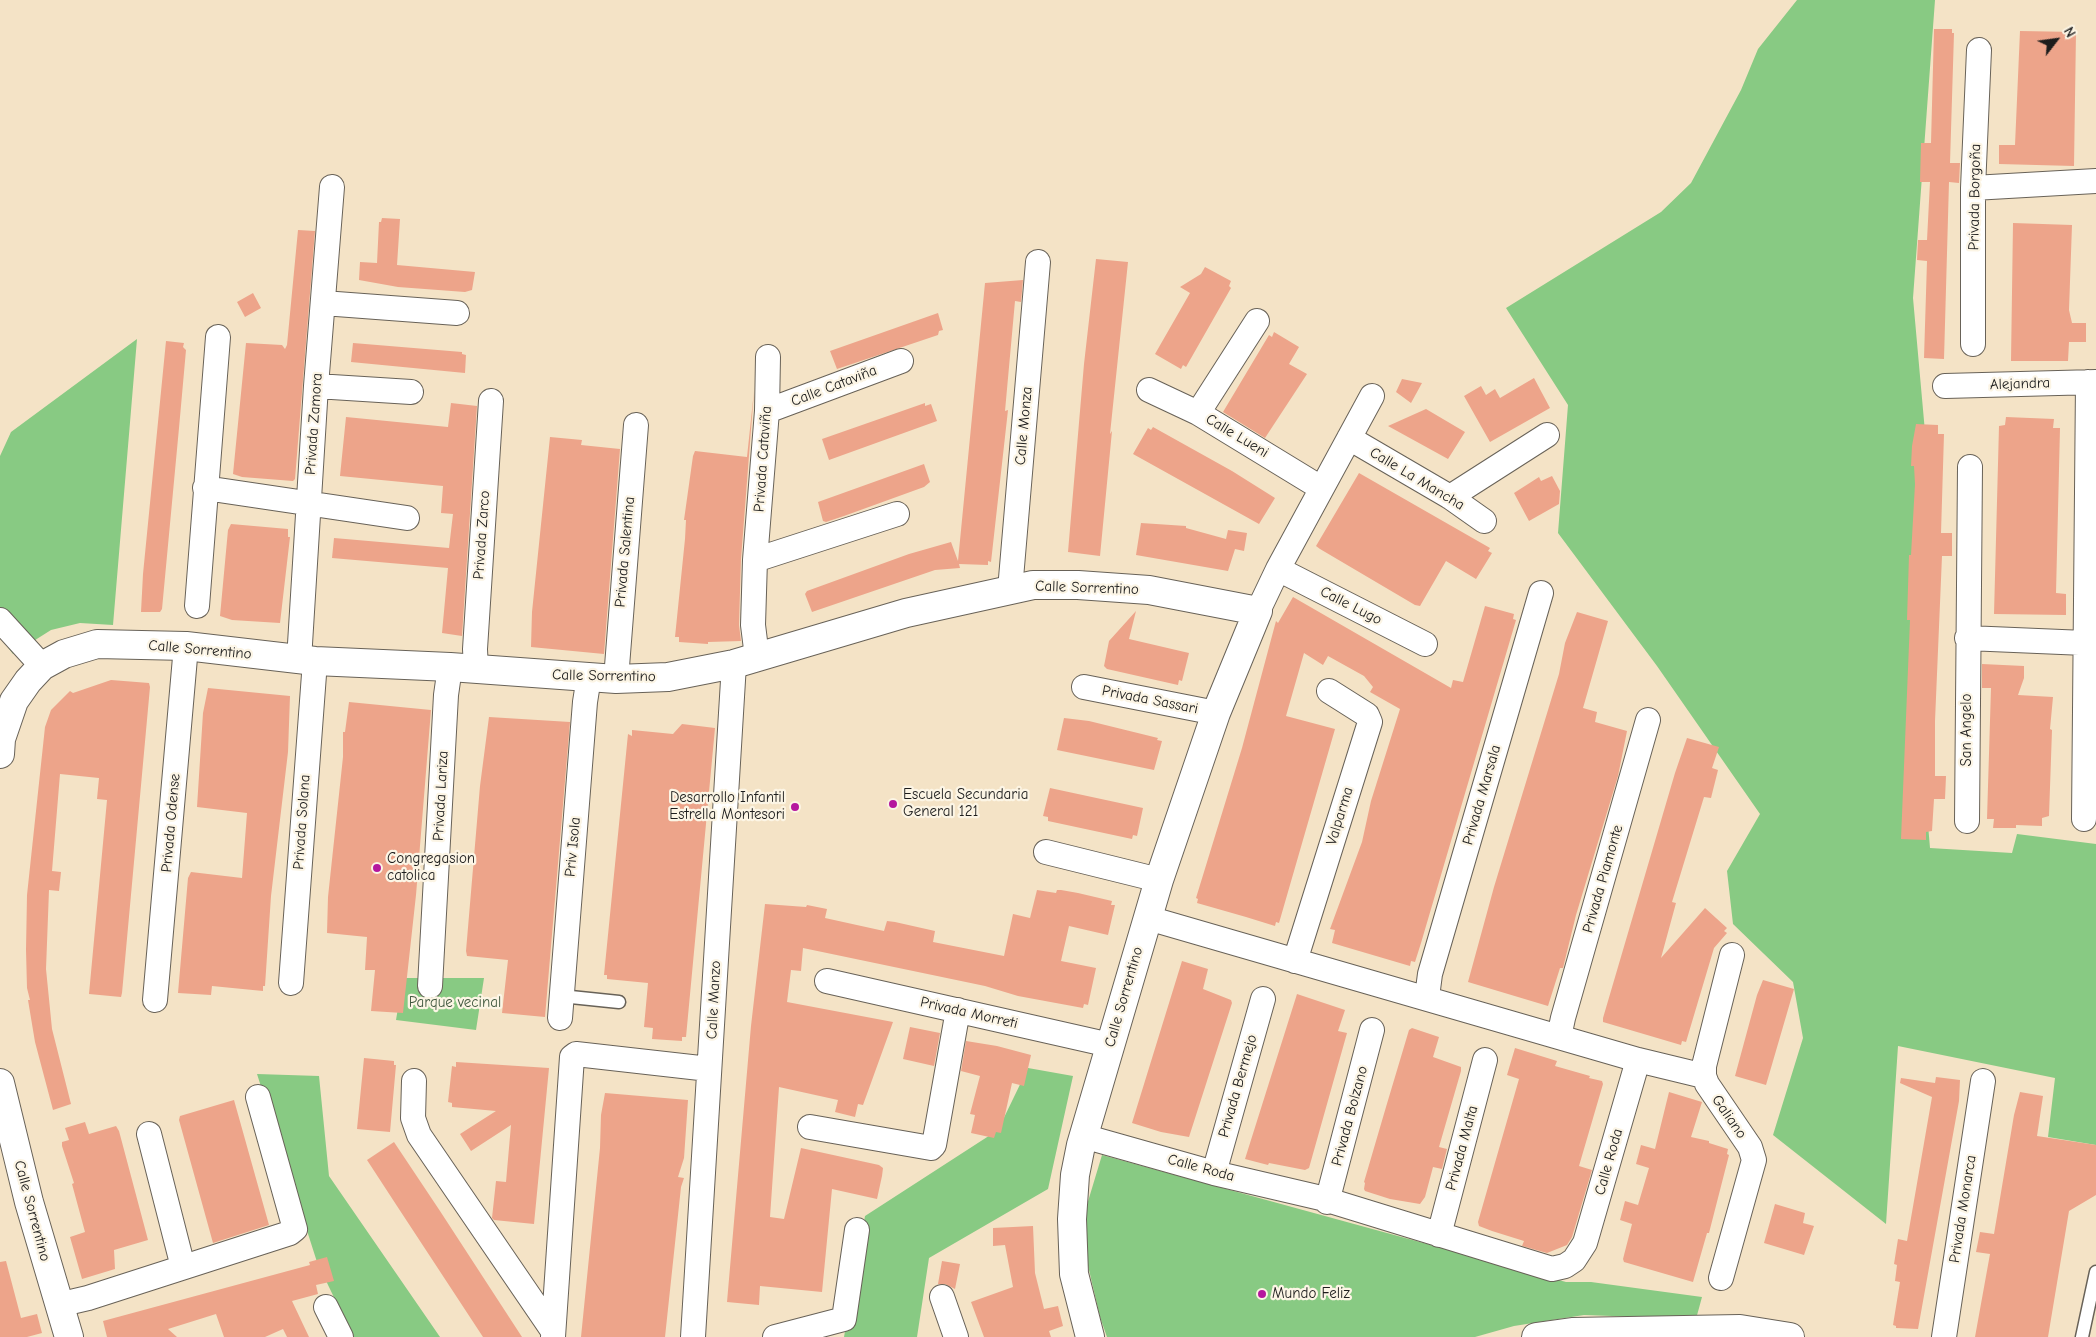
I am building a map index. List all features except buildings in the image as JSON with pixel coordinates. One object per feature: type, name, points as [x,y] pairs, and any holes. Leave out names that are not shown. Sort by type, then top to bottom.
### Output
[{"type":"street","name":"Privada Borgoña","points":[[1973,344],[1974,188],[1980,50]]},
{"type":"street","points":[[2096,170],[2096,192]]},
{"type":"street","points":[[1974,188],[2096,181]]},
{"type":"street","name":"Privada Zamora","points":[[307,661],[309,504],[316,386],[332,187]]},
{"type":"street","name":"Calle Monza","points":[[1010,590],[1038,262]]},
{"type":"street","points":[[323,304],[457,314]]},
{"type":"street","points":[[1198,412],[1256,321]]},
{"type":"street","points":[[197,606],[218,337]]},
{"type":"street","name":"Privada Cataviña","points":[[746,661],[753,625],[755,560],[767,412],[768,357]]},
{"type":"street","name":"Calle Cataviña","points":[[767,412],[901,361]]},
{"type":"street","points":[[2084,820],[2085,643],[2092,382]]},
{"type":"street","name":"Alejandra","points":[[1945,386],[2092,382]]},
{"type":"street","points":[[316,386],[411,392]]},
{"type":"street","name":"Calle Lueni","points":[[1149,390],[1198,412],[1321,488]]},
{"type":"street","name":"Calle Sorrentino","points":[[1090,1337],[1074,1274],[1072,1219],[1075,1175],[1083,1136],[1159,880],[1216,713],[1258,612],[1278,569],[1372,396]]},
{"type":"street","name":"Privada Zarco","points":[[463,668],[475,649],[491,401]]},
{"type":"street","name":"Privada Salentina","points":[[602,678],[636,425]]},
{"type":"street","points":[[1450,497],[1547,436]]},
{"type":"street","name":"Calle La Mancha","points":[[1349,438],[1450,497],[1484,521]]},
{"type":"street","name":"San Angelo","points":[[1967,821],[1967,638],[1970,467]]},
{"type":"street","points":[[205,488],[407,518]]},
{"type":"street","points":[[755,560],[897,514]]},
{"type":"street","name":"Calle Lugo","points":[[1278,569],[1425,644]]},
{"type":"street","name":"Calle Sorrentino","points":[[0,754],[1,739],[14,701],[28,681],[42,666],[64,654],[97,644],[186,646],[307,661],[463,668],[602,678],[668,677],[746,661],[906,613],[1033,585],[1078,584],[1149,590],[1258,612]]},
{"type":"street","name":"Privada Marsala","points":[[1427,997],[1430,974],[1541,593]]},
{"type":"street","points":[[0,620],[42,666]]},
{"type":"street","points":[[1967,638],[2085,643]]},
{"type":"street","name":"Privada Odense","points":[[154,1000],[186,646]]},
{"type":"street","name":"Privada Solana","points":[[291,983],[307,661]]},
{"type":"street","name":"Calle Manzo","points":[[693,1337],[710,1069],[746,661]]},
{"type":"street","name":"Privada Lariza","points":[[430,986],[446,705],[463,668]]},
{"type":"street","name":"Priv Isola","points":[[560,1007],[584,702],[602,678]]},
{"type":"street","name":"Privada Sassari","points":[[1084,687],[1216,713]]},
{"type":"street","name":"Valparma","points":[[1295,961],[1370,722],[1367,715],[1329,691]]},
{"type":"street","name":"Privada Piamonte","points":[[1559,1037],[1562,1018],[1648,720]]},
{"type":"street","points":[[1046,852],[1159,880]]},
{"type":"street","points":[[1148,918],[1427,997],[1638,1060],[1704,1076],[1704,1066],[1732,955]]},
{"type":"street","name":"Privada Morreti","points":[[827,981],[1110,1045]]},
{"type":"street","name":"Privada Bermejo","points":[[1214,1173],[1263,999]]},
{"type":"street","points":[[810,1127],[931,1148],[934,1145],[958,1010]]},
{"type":"street","name":"Privada Bolzano","points":[[1327,1202],[1372,1030]]},
{"type":"street","points":[[553,1334],[572,1057],[576,1054],[710,1069]]},
{"type":"street","name":"Privada Malta","points":[[1439,1235],[1485,1060]]},
{"type":"street","name":"Calle Roda","points":[[1083,1136],[1214,1173],[1321,1198],[1327,1202],[1552,1269],[1565,1266],[1574,1260],[1586,1243],[1638,1060]]},
{"type":"street","name":"Galiano","points":[[1704,1076],[1707,1084],[1750,1147],[1754,1160],[1721,1278]]},
{"type":"street","points":[[414,1081],[413,1118],[419,1135],[553,1334]]},
{"type":"street","name":"Privada Monarca","points":[[1944,1337],[1983,1081]]},
{"type":"street","name":"Calle Sorrentino","points":[[0,1083],[16,1154],[58,1305],[69,1337]]},
{"type":"street","points":[[58,1305],[88,1298],[290,1233],[294,1229],[258,1097]]},
{"type":"street","points":[[149,1134],[183,1267]]},
{"type":"street","points":[[775,1337],[844,1319],[856,1230]]},
{"type":"street","points":[[942,1297],[956,1337]]},
{"type":"street","points":[[326,1307],[341,1337]]},
{"type":"street","points":[[1536,1337],[1572,1332],[1740,1333],[1790,1337]]},
{"type":"lane","points":[[560,1007],[619,1002]]},
{"type":"lane","points":[[2082,1337],[2096,1272]]},
{"type":"green space","points":[[1797,0],[1935,0],[1913,298],[1926,443],[1924,778],[1930,848],[2012,853],[2017,834],[2096,844],[2096,1145],[2048,1137],[2055,1078],[1898,1046],[1886,1224],[1773,1135],[1803,1038],[1793,982],[1733,924],[1727,871],[1760,814],[1657,666],[1558,533],[1568,405],[1506,308],[1661,212],[1691,183],[1741,90],[1758,49]]},
{"type":"green space","points":[[137,339],[113,625],[80,623],[51,630],[13,654],[0,637],[0,456],[11,432]]},
{"type":"green space","name":"Parque vecinal","points":[[403,978],[484,978],[476,1030],[396,1020]]},
{"type":"green space","points":[[1028,1068],[1073,1076],[1048,1189],[929,1258],[917,1337],[844,1337],[865,1216],[998,1130]]},
{"type":"green space","points":[[257,1074],[319,1076],[329,1176],[440,1337],[353,1337],[317,1262]]},
{"type":"green space","points":[[1102,1155],[1566,1282],[1591,1282],[1702,1297],[1696,1319],[1584,1315],[1514,1326],[1475,1337],[1107,1337],[1100,1317],[1086,1257],[1083,1218]]},
{"type":"place","name":"Escuela Secundaria General 121","points":[[893,804]]},
{"type":"place","name":"Desarrollo Infantil Estrella Montesori","points":[[795,807]]},
{"type":"place","name":"Congregasion catolica","points":[[377,868]]},
{"type":"place","name":"Mundo Feliz","points":[[1262,1294]]}]
